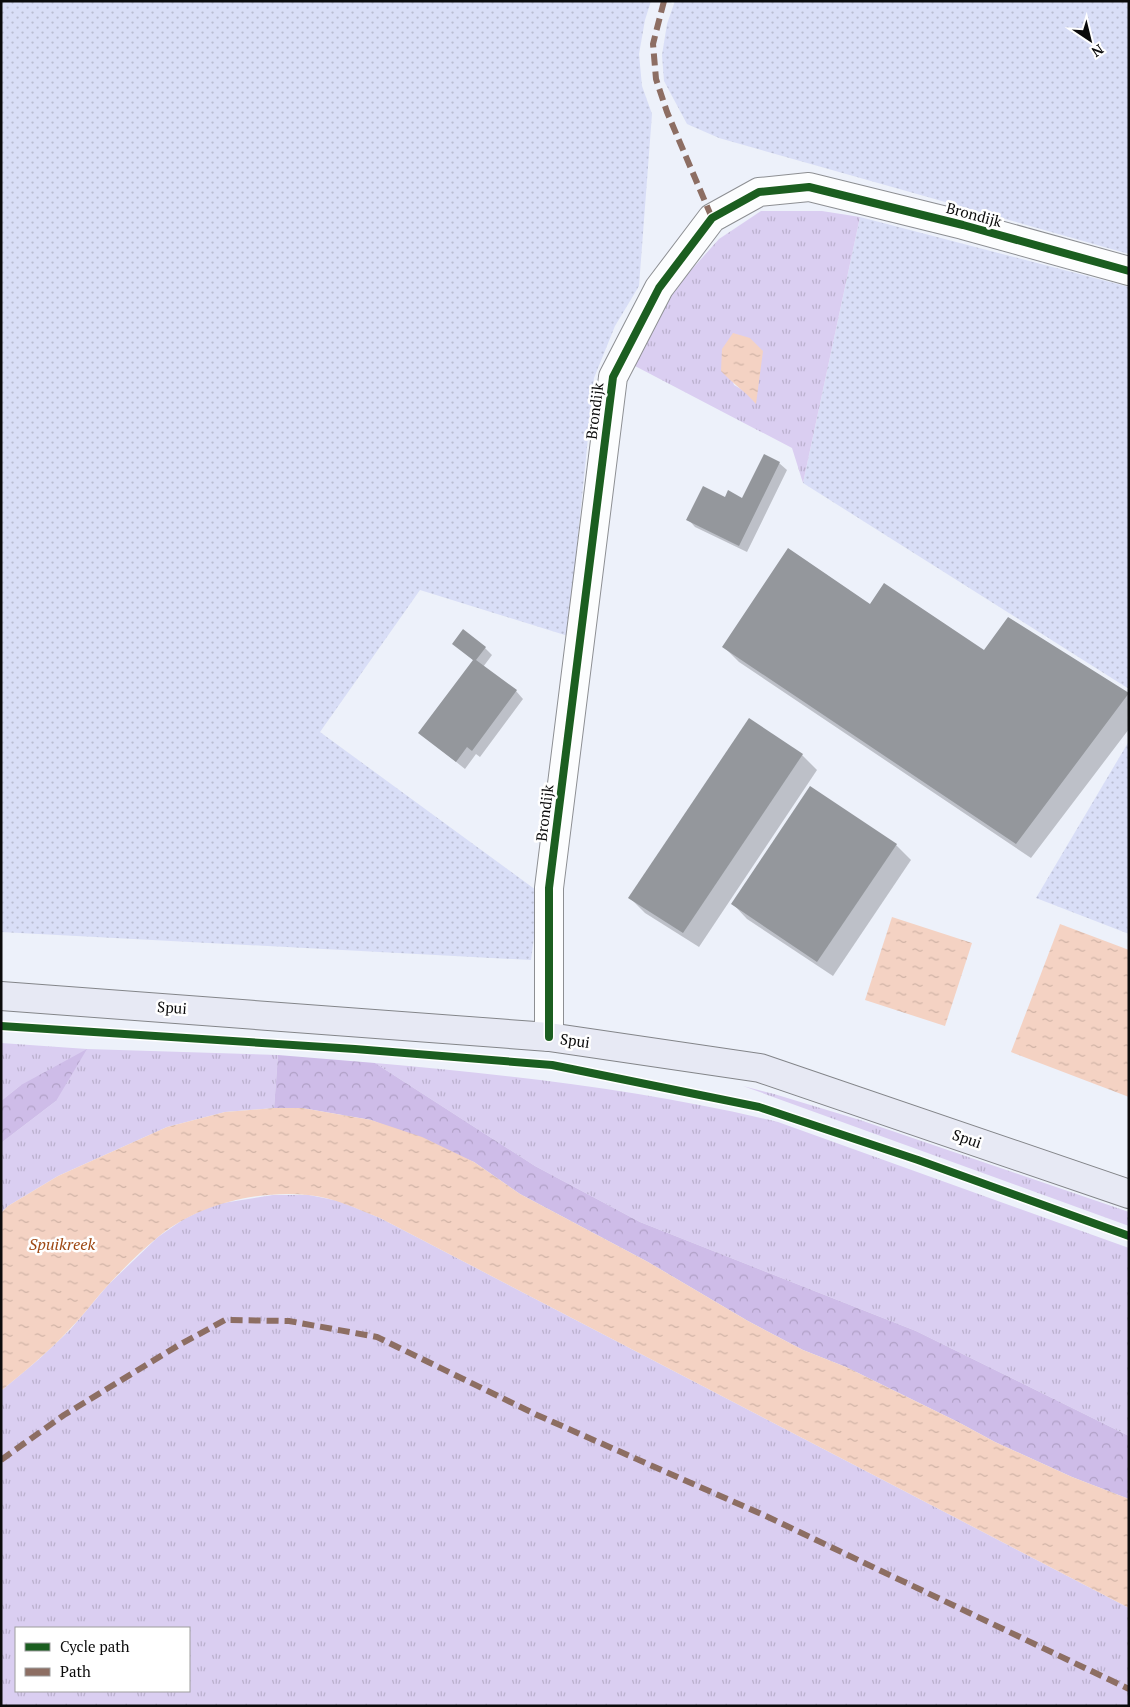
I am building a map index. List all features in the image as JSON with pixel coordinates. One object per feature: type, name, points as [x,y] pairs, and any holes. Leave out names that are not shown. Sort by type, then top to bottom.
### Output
[{"type":"main road","name":"Spui","points":[[1,996],[549,1037],[760,1068],[1129,1194]]},
{"type":"street","name":"Brondijk","points":[[549,1037],[549,888],[613,377],[659,288],[712,218],[759,192],[809,187],[963,225],[1129,271]]},
{"type":"shaded area","points":[[1,1],[651,1],[645,20],[639,54],[642,86],[652,114],[639,286],[615,326],[594,378],[568,636],[420,590],[320,732],[540,893],[531,960],[1,932]]},
{"type":"shaded area","points":[[675,1],[1129,1],[1129,254],[719,138],[687,124],[664,81],[662,55],[667,24]]},
{"type":"shaded area","points":[[860,217],[1129,287],[1129,689],[803,483]]},
{"type":"shaded area","points":[[1129,741],[1129,934],[1036,898]]},
{"type":"green space","points":[[761,211],[822,211],[860,217],[803,483],[792,448],[635,366],[676,287],[719,239]],"holes":[[[722,349],[746,392],[734,385]]]},
{"type":"green space","points":[[1,1043],[87,1049],[278,1055],[274,1108],[225,1112],[167,1127],[58,1176],[8,1206],[1,1213],[1,1143],[56,1101],[21,1085],[1,1101]]},
{"type":"green space","points":[[87,1049],[56,1101],[1,1143],[1,1101],[21,1085]]},
{"type":"green space","points":[[278,1055],[375,1063],[535,1166],[640,1222],[916,1331],[1129,1436],[1129,1499],[1072,1477],[995,1442],[846,1367],[803,1350],[748,1321],[648,1262],[520,1194],[474,1162],[371,1120],[302,1108],[274,1108]]},
{"type":"green space","points":[[375,1063],[476,1073],[628,1092],[778,1122],[1129,1248],[1129,1436],[916,1331],[640,1222],[535,1166]]},
{"type":"green space","points":[[743,1086],[860,1120],[1129,1212],[1129,1226]]},
{"type":"green space","points":[[273,1195],[309,1195],[339,1201],[380,1218],[1129,1608],[1129,1706],[1,1706],[1,1391],[70,1330],[108,1285],[158,1237],[184,1219],[223,1203]]},
{"type":"water","points":[[733,333],[750,338],[763,351],[756,404],[721,371],[722,349]]},
{"type":"water","points":[[892,917],[972,943],[945,1026],[865,1000]]},
{"type":"water","points":[[1060,924],[1129,950],[1129,1097],[1011,1052]]},
{"type":"water","name":"Spuikreek","points":[[302,1108],[371,1120],[422,1137],[474,1162],[520,1194],[648,1262],[748,1321],[803,1350],[846,1367],[995,1442],[1072,1477],[1129,1499],[1129,1608],[380,1218],[345,1204],[317,1196],[289,1194],[249,1197],[210,1208],[174,1226],[158,1237],[133,1260],[61,1338],[1,1391],[1,1213],[8,1206],[58,1176],[167,1127],[225,1112]]},
{"type":"building","points":[[764,454],[780,462],[739,546],[686,520],[703,486],[725,497],[728,490],[742,498]]},
{"type":"building","points":[[788,548],[870,604],[884,583],[984,650],[1008,617],[1129,693],[1016,844],[722,647]]},
{"type":"building","points":[[463,629],[486,647],[476,660],[517,690],[472,751],[467,747],[456,762],[418,733],[473,660],[452,644]]},
{"type":"building","points":[[749,718],[803,754],[683,933],[628,898]]},
{"type":"building","points":[[810,786],[897,844],[817,962],[731,904]]},
{"type":"marked path","points":[[664,1],[653,44],[656,79],[667,112],[712,218]]},
{"type":"marked path","points":[[1,1460],[64,1415],[179,1345],[225,1320],[289,1321],[377,1337],[537,1415],[768,1517],[1129,1689]]},
{"type":"cycle path","points":[[549,1037],[549,888],[613,377],[659,288],[712,218],[759,192],[809,187],[963,225],[1129,271]]},
{"type":"cycle path","points":[[1,1026],[355,1049],[552,1065],[759,1107],[918,1160],[1129,1236]]}]
